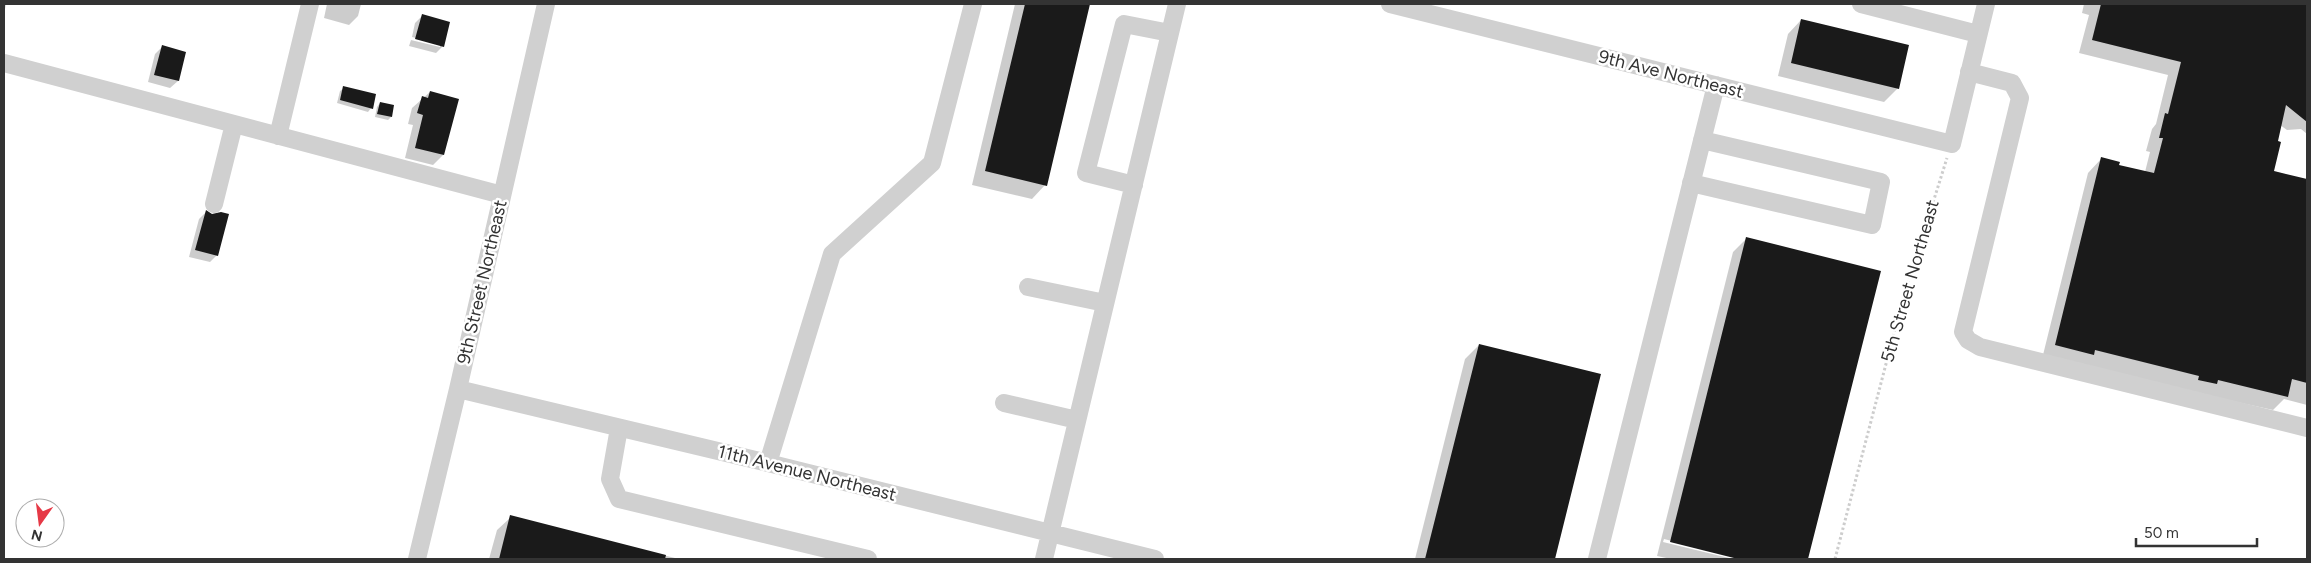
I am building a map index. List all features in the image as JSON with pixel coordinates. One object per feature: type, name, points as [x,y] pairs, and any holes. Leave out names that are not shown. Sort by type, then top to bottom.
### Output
[{"type":"street","points":[[278,136],[310,4]]},
{"type":"street","name":"9th Street Northeast","points":[[417,559],[546,4]]},
{"type":"street","points":[[768,463],[832,254],[932,163],[973,4]]},
{"type":"street","points":[[1044,559],[1177,4]]},
{"type":"street","name":"9th Ave Northeast","points":[[1390,4],[1952,144]]},
{"type":"street","points":[[1861,4],[1978,34]]},
{"type":"street","points":[[1952,144],[1986,4]]},
{"type":"street","points":[[1134,185],[1086,174],[1124,24],[1170,33]]},
{"type":"street","points":[[4,64],[502,195]]},
{"type":"street","points":[[1968,72],[2012,83],[2020,98],[1963,332],[1968,340],[1980,347],[2307,428]]},
{"type":"street","points":[[1598,559],[1716,85]]},
{"type":"street","points":[[214,204],[234,124]]},
{"type":"street","points":[[1691,183],[1872,225],[1881,182],[1702,140]]},
{"type":"street","points":[[1028,287],[1105,304]]},
{"type":"street","name":"11th Avenue Northeast","points":[[458,389],[768,463],[1155,559]]},
{"type":"street","points":[[1004,403],[1077,420]]},
{"type":"street","points":[[619,428],[610,479],[619,499],[868,559]]},
{"type":"path","name":"5th Street Northeast","points":[[1835,559],[1904,295],[1952,144]]},
{"type":"building","points":[[1025,4],[1090,4],[1047,186],[985,171]]},
{"type":"building","points":[[2101,4],[2307,4],[2307,122],[2286,105],[2278,141],[2281,142],[2274,171],[2307,179],[2307,383],[2292,379],[2288,397],[2218,380],[2217,384],[2198,380],[2199,376],[2095,350],[2094,355],[2055,345],[2101,157],[2120,162],[2119,165],[2154,173],[2163,138],[2159,138],[2165,113],[2168,114],[2181,62],[2092,40]]},
{"type":"building","points":[[422,14],[450,22],[444,47],[415,39]]},
{"type":"building","points":[[1801,19],[1909,45],[1899,89],[1791,63]]},
{"type":"building","points":[[162,45],[186,52],[179,81],[154,75]]},
{"type":"building","points":[[343,86],[376,94],[373,109],[340,100]]},
{"type":"building","points":[[430,91],[459,99],[444,155],[415,148],[423,115],[417,113],[422,96],[428,98]]},
{"type":"building","points":[[380,102],[394,105],[392,117],[377,114]]},
{"type":"building","points":[[206,210],[212,214],[221,212],[229,214],[218,256],[195,250]]},
{"type":"building","points":[[1746,237],[1881,271],[1808,559],[1738,559],[1670,542]]},
{"type":"building","points":[[1479,344],[1601,374],[1555,559],[1425,559]]},
{"type":"building","points":[[510,515],[666,555],[665,559],[499,559]]}]
